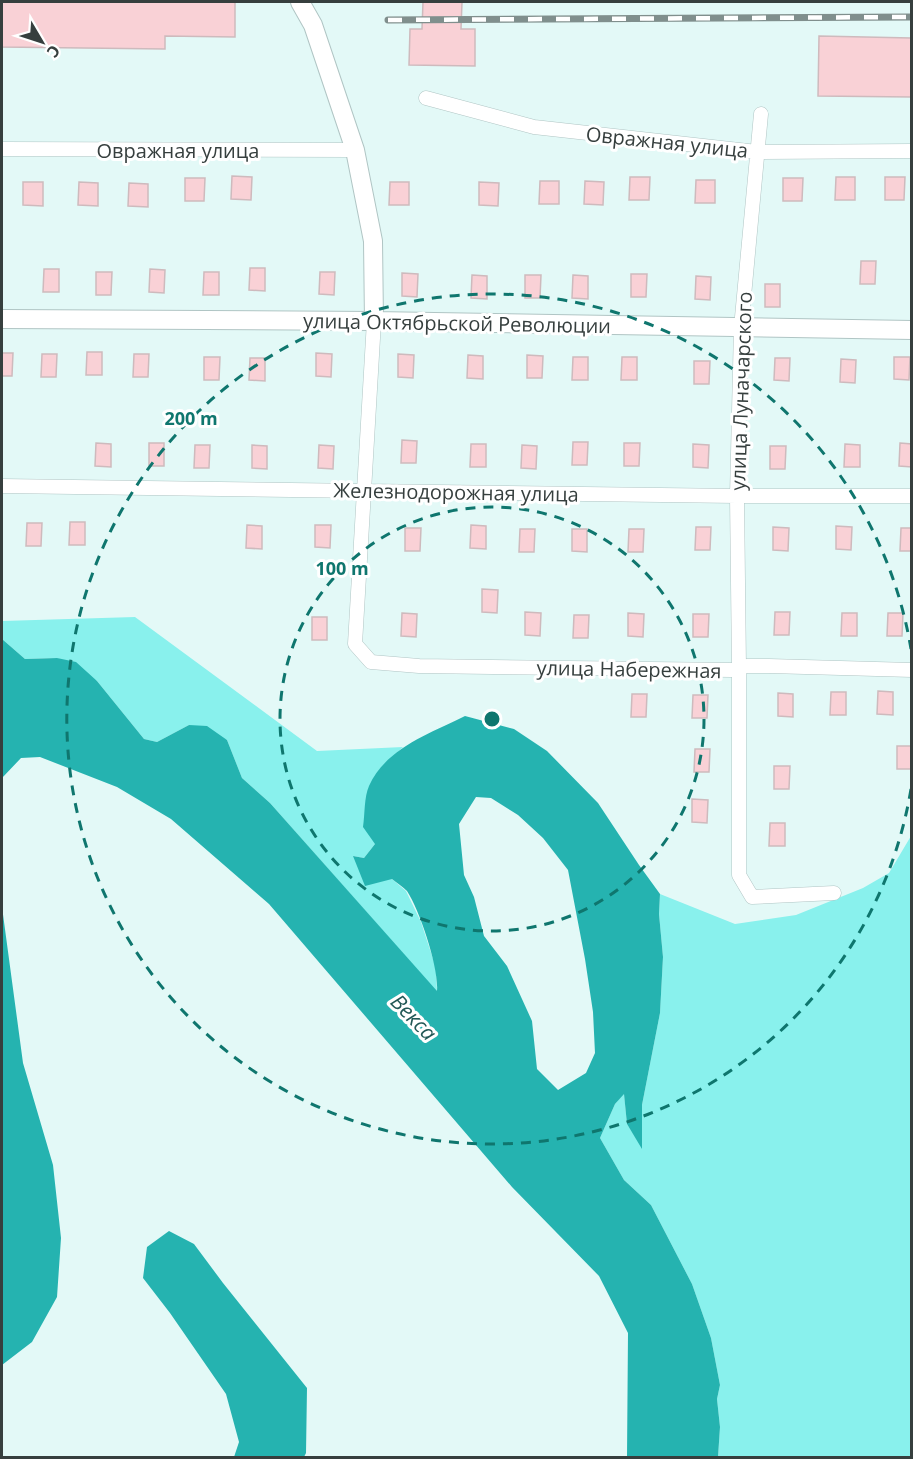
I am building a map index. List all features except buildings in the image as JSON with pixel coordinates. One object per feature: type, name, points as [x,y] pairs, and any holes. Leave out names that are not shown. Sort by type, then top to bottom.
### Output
[{"type":"street","points":[[300,2],[313,25],[355,150],[373,241],[374,321],[364,491]]},
{"type":"street","name":"Овражная улица","points":[[426,98],[534,127],[757,152],[912,151]]},
{"type":"street","name":"улица Луначарского","points":[[760,114],[741,328],[737,496],[738,875],[752,897],[834,893]]},
{"type":"street","name":"Овражная улица","points":[[2,149],[355,150]]},
{"type":"street","name":"улица Октябрьской Революции","points":[[2,319],[374,321],[912,330]]},
{"type":"street","name":"Железнодорожная улица","points":[[2,486],[737,496],[912,496]]},
{"type":"street","name":"улица Набережная","points":[[364,491],[355,644],[372,662],[732,670],[769,666],[912,670]]},
{"type":"shaded area","points":[[135,617],[317,751],[403,747],[379,770],[375,844],[364,858],[353,856],[392,879],[406,891],[421,922],[436,968],[437,992],[270,803],[242,778],[227,740],[189,725],[157,742],[144,739],[97,681],[57,658],[25,659],[2,639],[2,621]]},
{"type":"shaded area","points":[[911,836],[911,1457],[718,1457],[720,1427],[717,1399],[720,1385],[711,1338],[692,1284],[651,1205],[624,1180],[600,1138],[615,1104],[624,1093],[627,1124],[642,1147],[642,1105],[660,1013],[663,957],[659,914],[660,894],[735,924],[796,915],[863,888],[889,873]]},
{"type":"water","name":"Векса","points":[[2,639],[25,659],[57,658],[76,662],[97,681],[144,739],[157,742],[189,725],[207,726],[227,740],[242,778],[270,803],[437,991],[435,968],[428,940],[407,891],[392,879],[365,886],[353,856],[364,858],[375,844],[363,827],[367,790],[386,761],[411,743],[465,716],[514,729],[547,751],[598,803],[660,894],[659,914],[663,957],[660,1013],[642,1105],[642,1149],[627,1124],[624,1094],[615,1104],[600,1138],[624,1180],[651,1205],[692,1284],[711,1338],[720,1385],[717,1399],[720,1427],[718,1457],[627,1457],[628,1333],[599,1276],[512,1187],[269,904],[171,819],[117,787],[40,757],[21,758],[2,778]],"holes":[[[476,797],[491,798],[518,815],[543,838],[568,870],[593,1012],[595,1053],[586,1073],[558,1090],[537,1069],[532,1021],[507,966],[484,936],[474,897],[464,875],[459,824]]]},
{"type":"water","points":[[2,907],[23,1063],[53,1165],[61,1238],[57,1297],[32,1342],[2,1365]]},
{"type":"water","points":[[169,1231],[194,1244],[307,1388],[306,1453],[304,1457],[234,1457],[239,1442],[226,1394],[143,1278],[147,1247]]},
{"type":"railway","points":[[388,20],[912,17]]}]
